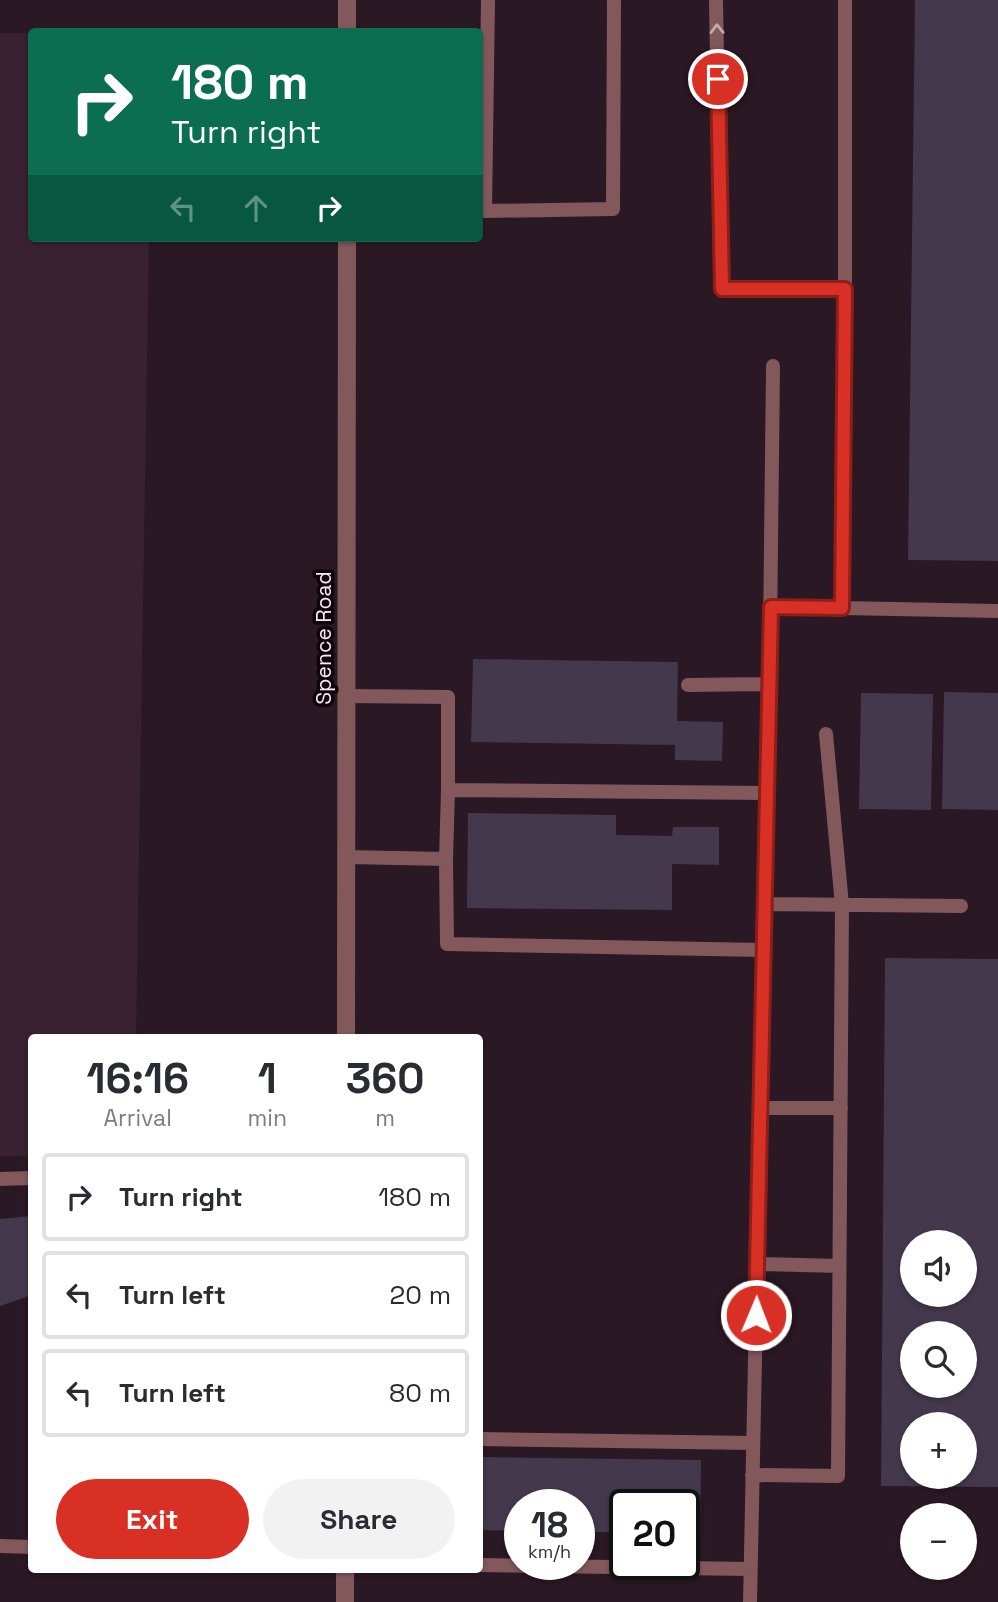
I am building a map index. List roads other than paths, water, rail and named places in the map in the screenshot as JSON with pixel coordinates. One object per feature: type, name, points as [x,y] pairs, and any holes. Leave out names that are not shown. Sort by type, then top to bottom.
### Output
[{"type":"street","points":[[347,0],[347,28]]},
{"type":"street","name":"Spence Road","points":[[346,242],[346,1034]]},
{"type":"street","points":[[345,1573],[345,1602]]},
{"type":"lane","points":[[488,0],[485,211],[614,209],[614,0]]},
{"type":"lane","points":[[716,0],[722,289],[845,289]]},
{"type":"lane","points":[[842,608],[845,0]]},
{"type":"lane","points":[[750,1602],[771,607],[773,366]]},
{"type":"lane","points":[[771,607],[998,611]]},
{"type":"lane","points":[[688,685],[769,684]]},
{"type":"lane","points":[[346,696],[448,697],[447,944],[764,950]]},
{"type":"lane","points":[[752,1475],[838,1476],[842,905],[826,734]]},
{"type":"lane","points":[[448,790],[767,793]]},
{"type":"lane","points":[[346,857],[446,859]]},
{"type":"lane","points":[[765,904],[961,906]]},
{"type":"lane","points":[[760,1108],[841,1108]]},
{"type":"lane","points":[[0,1179],[28,1178]]},
{"type":"lane","points":[[757,1264],[839,1266]]},
{"type":"lane","points":[[483,1439],[753,1443]]},
{"type":"lane","points":[[0,1546],[28,1547]]},
{"type":"lane","points":[[483,1565],[750,1569]]}]
